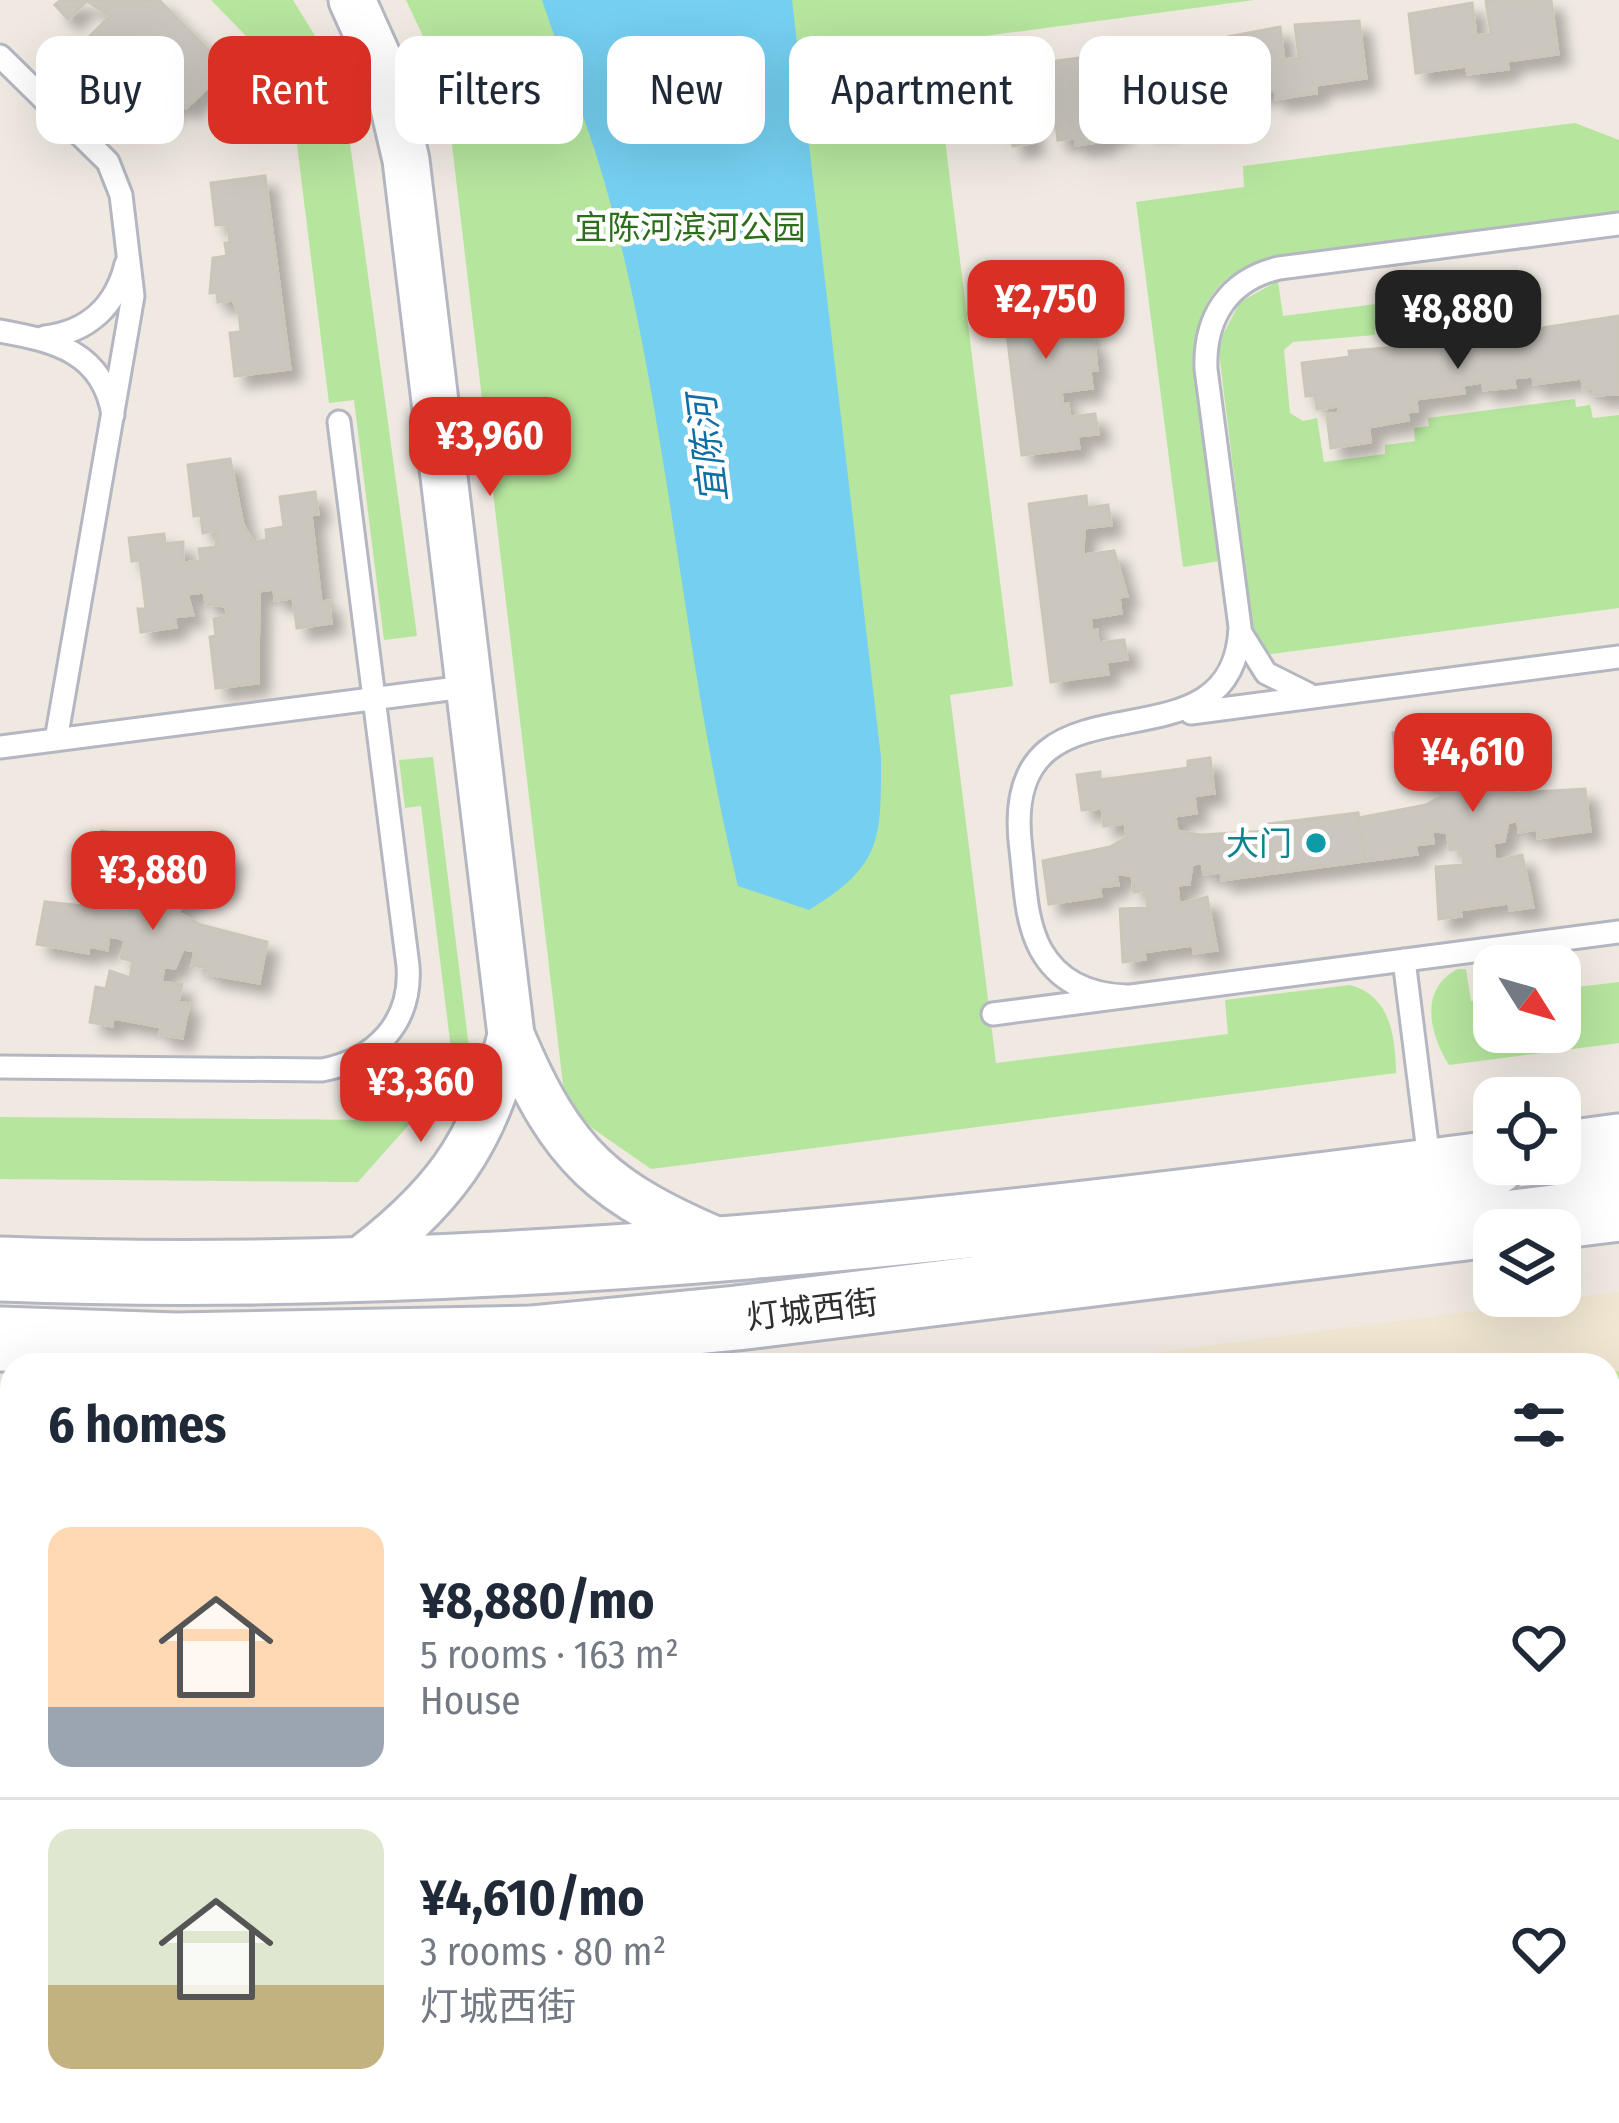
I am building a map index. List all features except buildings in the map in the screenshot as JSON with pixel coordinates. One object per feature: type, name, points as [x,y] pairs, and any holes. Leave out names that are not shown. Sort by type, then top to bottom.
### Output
[{"type":"street","points":[[352,0],[387,78],[406,160],[511,1035],[559,1134],[593,1171],[633,1201],[734,1248]]},
{"type":"street","points":[[350,1268],[395,1235],[465,1156],[483,1128],[511,1035]]},
{"type":"street","points":[[1581,1152],[1619,1147]]},
{"type":"street","name":"灯城西街","points":[[0,1269],[165,1275],[524,1266],[734,1248],[1473,1165]]},
{"type":"street","name":"灯城西街","points":[[0,1339],[532,1352],[760,1316],[1619,1209]]},
{"type":"lane","points":[[0,56],[108,162],[121,195],[128,250],[133,313],[56,740]]},
{"type":"lane","points":[[1325,696],[1277,682],[1249,654],[1240,627],[1206,353],[1212,320],[1234,290],[1279,268],[1619,224]]},
{"type":"lane","points":[[38,338],[67,333],[94,320],[117,291],[128,250]]},
{"type":"lane","points":[[0,331],[74,350],[89,363],[108,394],[114,428]]},
{"type":"lane","points":[[0,1067],[322,1070],[348,1065],[380,1044],[401,1014],[409,980],[339,422]]},
{"type":"lane","points":[[1167,716],[1193,708],[1220,688],[1235,659],[1240,627]]},
{"type":"lane","points":[[1126,996],[1071,982],[1039,946],[1024,873],[1019,800],[1030,771],[1060,738],[1090,727],[1619,657]]},
{"type":"lane","points":[[0,747],[472,686]]},
{"type":"lane","points":[[993,1014],[1619,932]]},
{"type":"lane","points":[[1404,960],[1430,1171]]},
{"type":"shaded area","points":[[1619,1292],[1619,1353],[1154,1353],[1473,1311],[1473,1317],[1581,1317],[1581,1297]]},
{"type":"green space","points":[[211,0],[293,0],[315,36],[246,36]]},
{"type":"green space","name":"宜陈河滨河公园","points":[[406,0],[1254,0],[985,36],[789,36],[789,144],[946,144],[1013,686],[950,695],[996,1063],[1228,1034],[1225,1000],[1350,985],[1374,998],[1388,1019],[1396,1073],[651,1169],[566,1110],[452,144],[583,144],[583,36],[423,36]]},
{"type":"green space","points":[[1575,123],[1619,140],[1619,212],[1277,257],[1244,268],[1222,284],[1207,304],[1197,354],[1219,561],[1183,567],[1136,202],[1244,187],[1243,166]]},
{"type":"green space","points":[[297,144],[350,144],[417,636],[384,640],[354,400],[329,403]]},
{"type":"green space","points":[[1278,281],[1283,316],[1376,304],[1375,335],[1293,342],[1284,350],[1290,413],[1303,421],[1317,418],[1324,462],[1385,454],[1385,445],[1415,441],[1414,428],[1429,426],[1428,418],[1575,399],[1576,407],[1590,405],[1593,418],[1619,415],[1619,608],[1265,655],[1252,624],[1218,344],[1240,302]]},
{"type":"green space","points":[[433,757],[470,1056],[358,1182],[0,1179],[0,1117],[390,1120],[451,1049],[421,806],[405,808],[399,760]]},
{"type":"green space","points":[[1466,969],[1473,1001],[1473,1053],[1542,1053],[1449,1065],[1436,1040],[1431,1012],[1437,988],[1446,977]]},
{"type":"green space","points":[[1619,982],[1619,1043],[1581,1048],[1581,987]]},
{"type":"water","name":"宜陈河","points":[[542,0],[792,0],[796,36],[789,36],[789,144],[809,144],[881,757],[880,809],[873,847],[851,879],[809,910],[738,886],[703,715],[630,283],[583,115],[583,36],[555,36]]},
{"type":"place","name":"大门","points":[[1316,843]]}]
